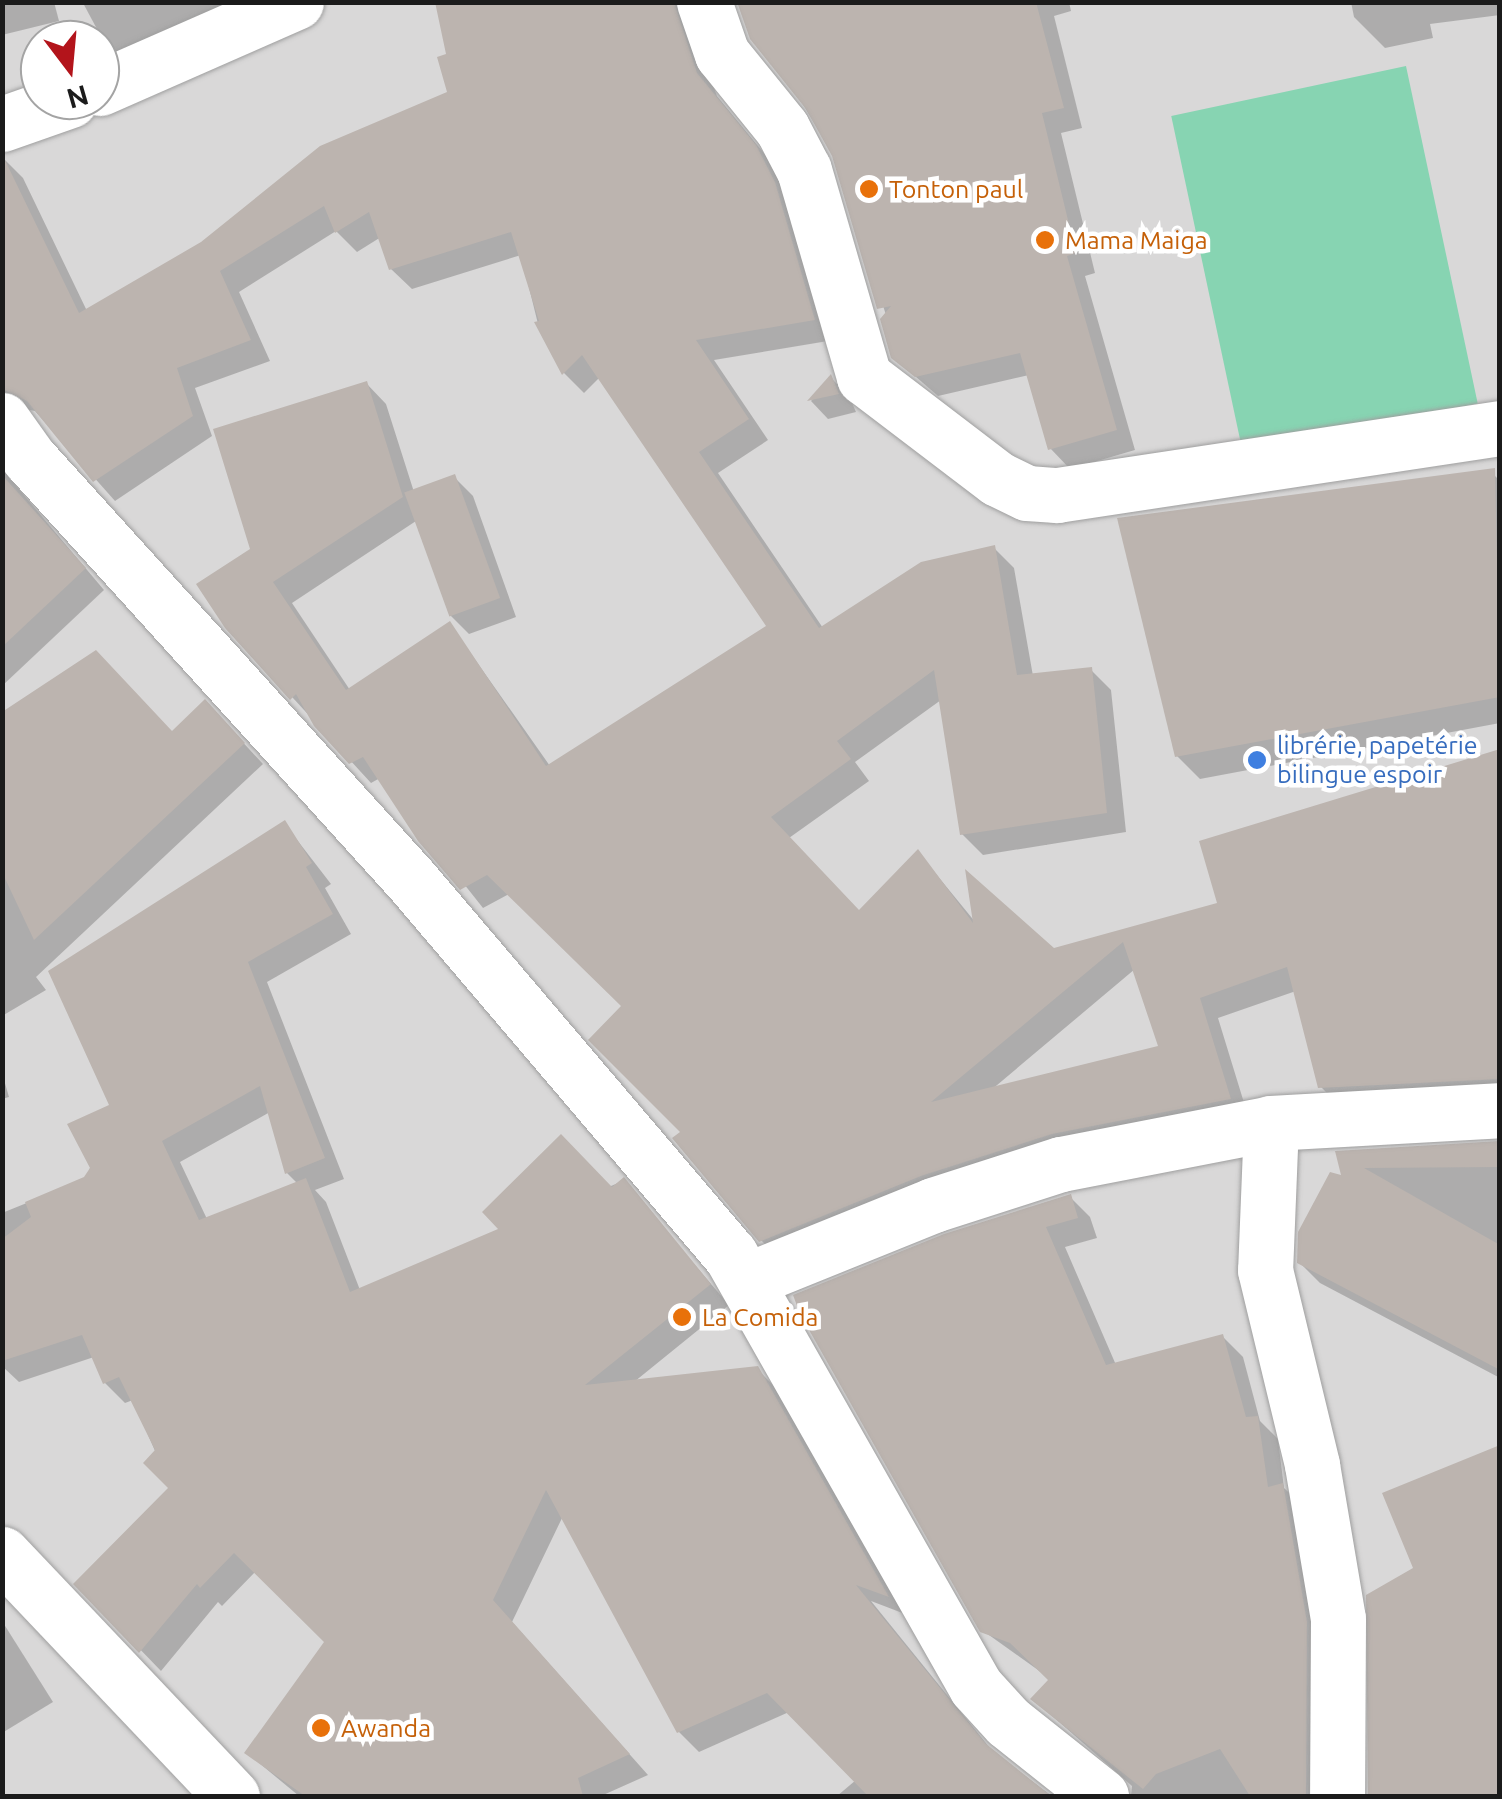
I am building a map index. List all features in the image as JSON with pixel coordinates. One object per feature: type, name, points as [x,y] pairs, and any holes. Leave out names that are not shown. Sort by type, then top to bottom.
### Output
[{"type":"street","points":[[120,79],[296,2]]},
{"type":"street","points":[[704,2],[722,54],[782,128],[804,170],[864,377],[998,479],[1027,493],[1057,495],[1500,428]]},
{"type":"street","points":[[2,420],[42,472],[412,881],[750,1279],[976,1687],[1008,1722],[1100,1796]]},
{"type":"street","points":[[750,1279],[933,1205],[1061,1164],[1272,1123],[1500,1110]]},
{"type":"street","points":[[1272,1123],[1265,1270],[1312,1465],[1338,1619],[1337,1796]]},
{"type":"street","points":[[2,1554],[232,1796]]},
{"type":"shaded area","points":[[3,3],[1499,3],[1499,1796],[3,1796]]},
{"type":"green space","points":[[1406,66],[1478,403],[1243,453],[1171,116]]},
{"type":"building","points":[[435,2],[674,2],[697,73],[756,145],[775,182],[815,320],[696,340],[749,419],[699,452],[819,628],[921,562],[995,545],[1017,675],[1092,667],[1107,813],[960,835],[934,670],[837,741],[851,759],[771,817],[859,910],[918,849],[973,923],[965,869],[1054,948],[1217,903],[1199,841],[1500,749],[1500,1079],[1318,1088],[1287,967],[1200,998],[1231,1099],[1052,1134],[921,1176],[759,1242],[672,1138],[680,1132],[588,1040],[621,1006],[487,875],[460,890],[418,841],[363,757],[349,764],[314,726],[296,694],[290,700],[225,628],[196,584],[250,549],[213,429],[367,381],[403,497],[273,582],[346,690],[450,621],[546,766],[766,626],[582,355],[562,375],[534,322],[539,321],[511,232],[389,270],[369,212],[335,233],[324,206],[220,271],[251,340],[177,368],[193,416],[93,482],[27,401],[2,389],[2,154],[79,313],[201,242],[320,146],[447,92],[437,57],[446,54]],"holes":[[[1123,942],[1158,1046],[931,1102]]]},
{"type":"building","points":[[737,2],[1036,2],[1064,108],[1042,113],[1076,253],[1067,256],[1117,430],[1048,450],[1020,353],[915,377],[891,358],[880,319],[891,306],[877,309],[832,156],[806,109],[750,39]]},
{"type":"building","points":[[831,374],[839,394],[807,401]]},
{"type":"building","points":[[1495,468],[1500,697],[1175,757],[1117,518]]},
{"type":"building","points":[[455,474],[500,598],[449,617],[404,492]]},
{"type":"building","points":[[2,475],[86,568],[2,647]]},
{"type":"building","points":[[96,650],[172,731],[205,699],[245,743],[34,940],[2,872],[2,712]]},
{"type":"building","points":[[285,820],[312,863],[306,867],[333,914],[248,962],[325,1158],[285,1174],[260,1086],[162,1141],[199,1220],[306,1178],[350,1292],[498,1229],[482,1212],[561,1134],[612,1187],[624,1177],[711,1284],[585,1385],[758,1366],[889,1597],[856,1585],[985,1743],[1051,1796],[868,1796],[767,1693],[677,1733],[546,1490],[493,1600],[630,1754],[578,1778],[583,1796],[305,1796],[244,1753],[324,1642],[234,1553],[200,1588],[197,1584],[139,1653],[73,1584],[168,1488],[143,1463],[155,1450],[119,1377],[103,1384],[82,1335],[2,1361],[2,1239],[31,1217],[25,1202],[84,1177],[90,1168],[67,1124],[109,1105],[48,971]]},
{"type":"building","points":[[1500,1141],[1500,1167],[1364,1168],[1500,1245],[1500,1370],[1297,1263],[1298,1232],[1330,1172],[1341,1175],[1335,1151]]},
{"type":"building","points":[[1071,1194],[1078,1218],[1046,1227],[1106,1365],[1223,1334],[1246,1417],[1258,1416],[1268,1487],[1283,1483],[1307,1622],[1306,1796],[1250,1796],[1220,1749],[1156,1774],[1143,1789],[1030,1699],[1048,1680],[1010,1643],[980,1632],[800,1314],[793,1295],[944,1234]]},
{"type":"building","points":[[1500,1445],[1500,1796],[1368,1796],[1366,1595],[1413,1568],[1382,1493]]},
{"type":"place","name":"Tonton paul","points":[[869,189]]},
{"type":"place","name":"Mama Maiga","points":[[1045,240]]},
{"type":"place","name":"librérie, papetérie bilingue espoir","points":[[1257,760]]},
{"type":"place","name":"La Comida","points":[[682,1317]]},
{"type":"place","name":"Awanda","points":[[321,1728]]}]
